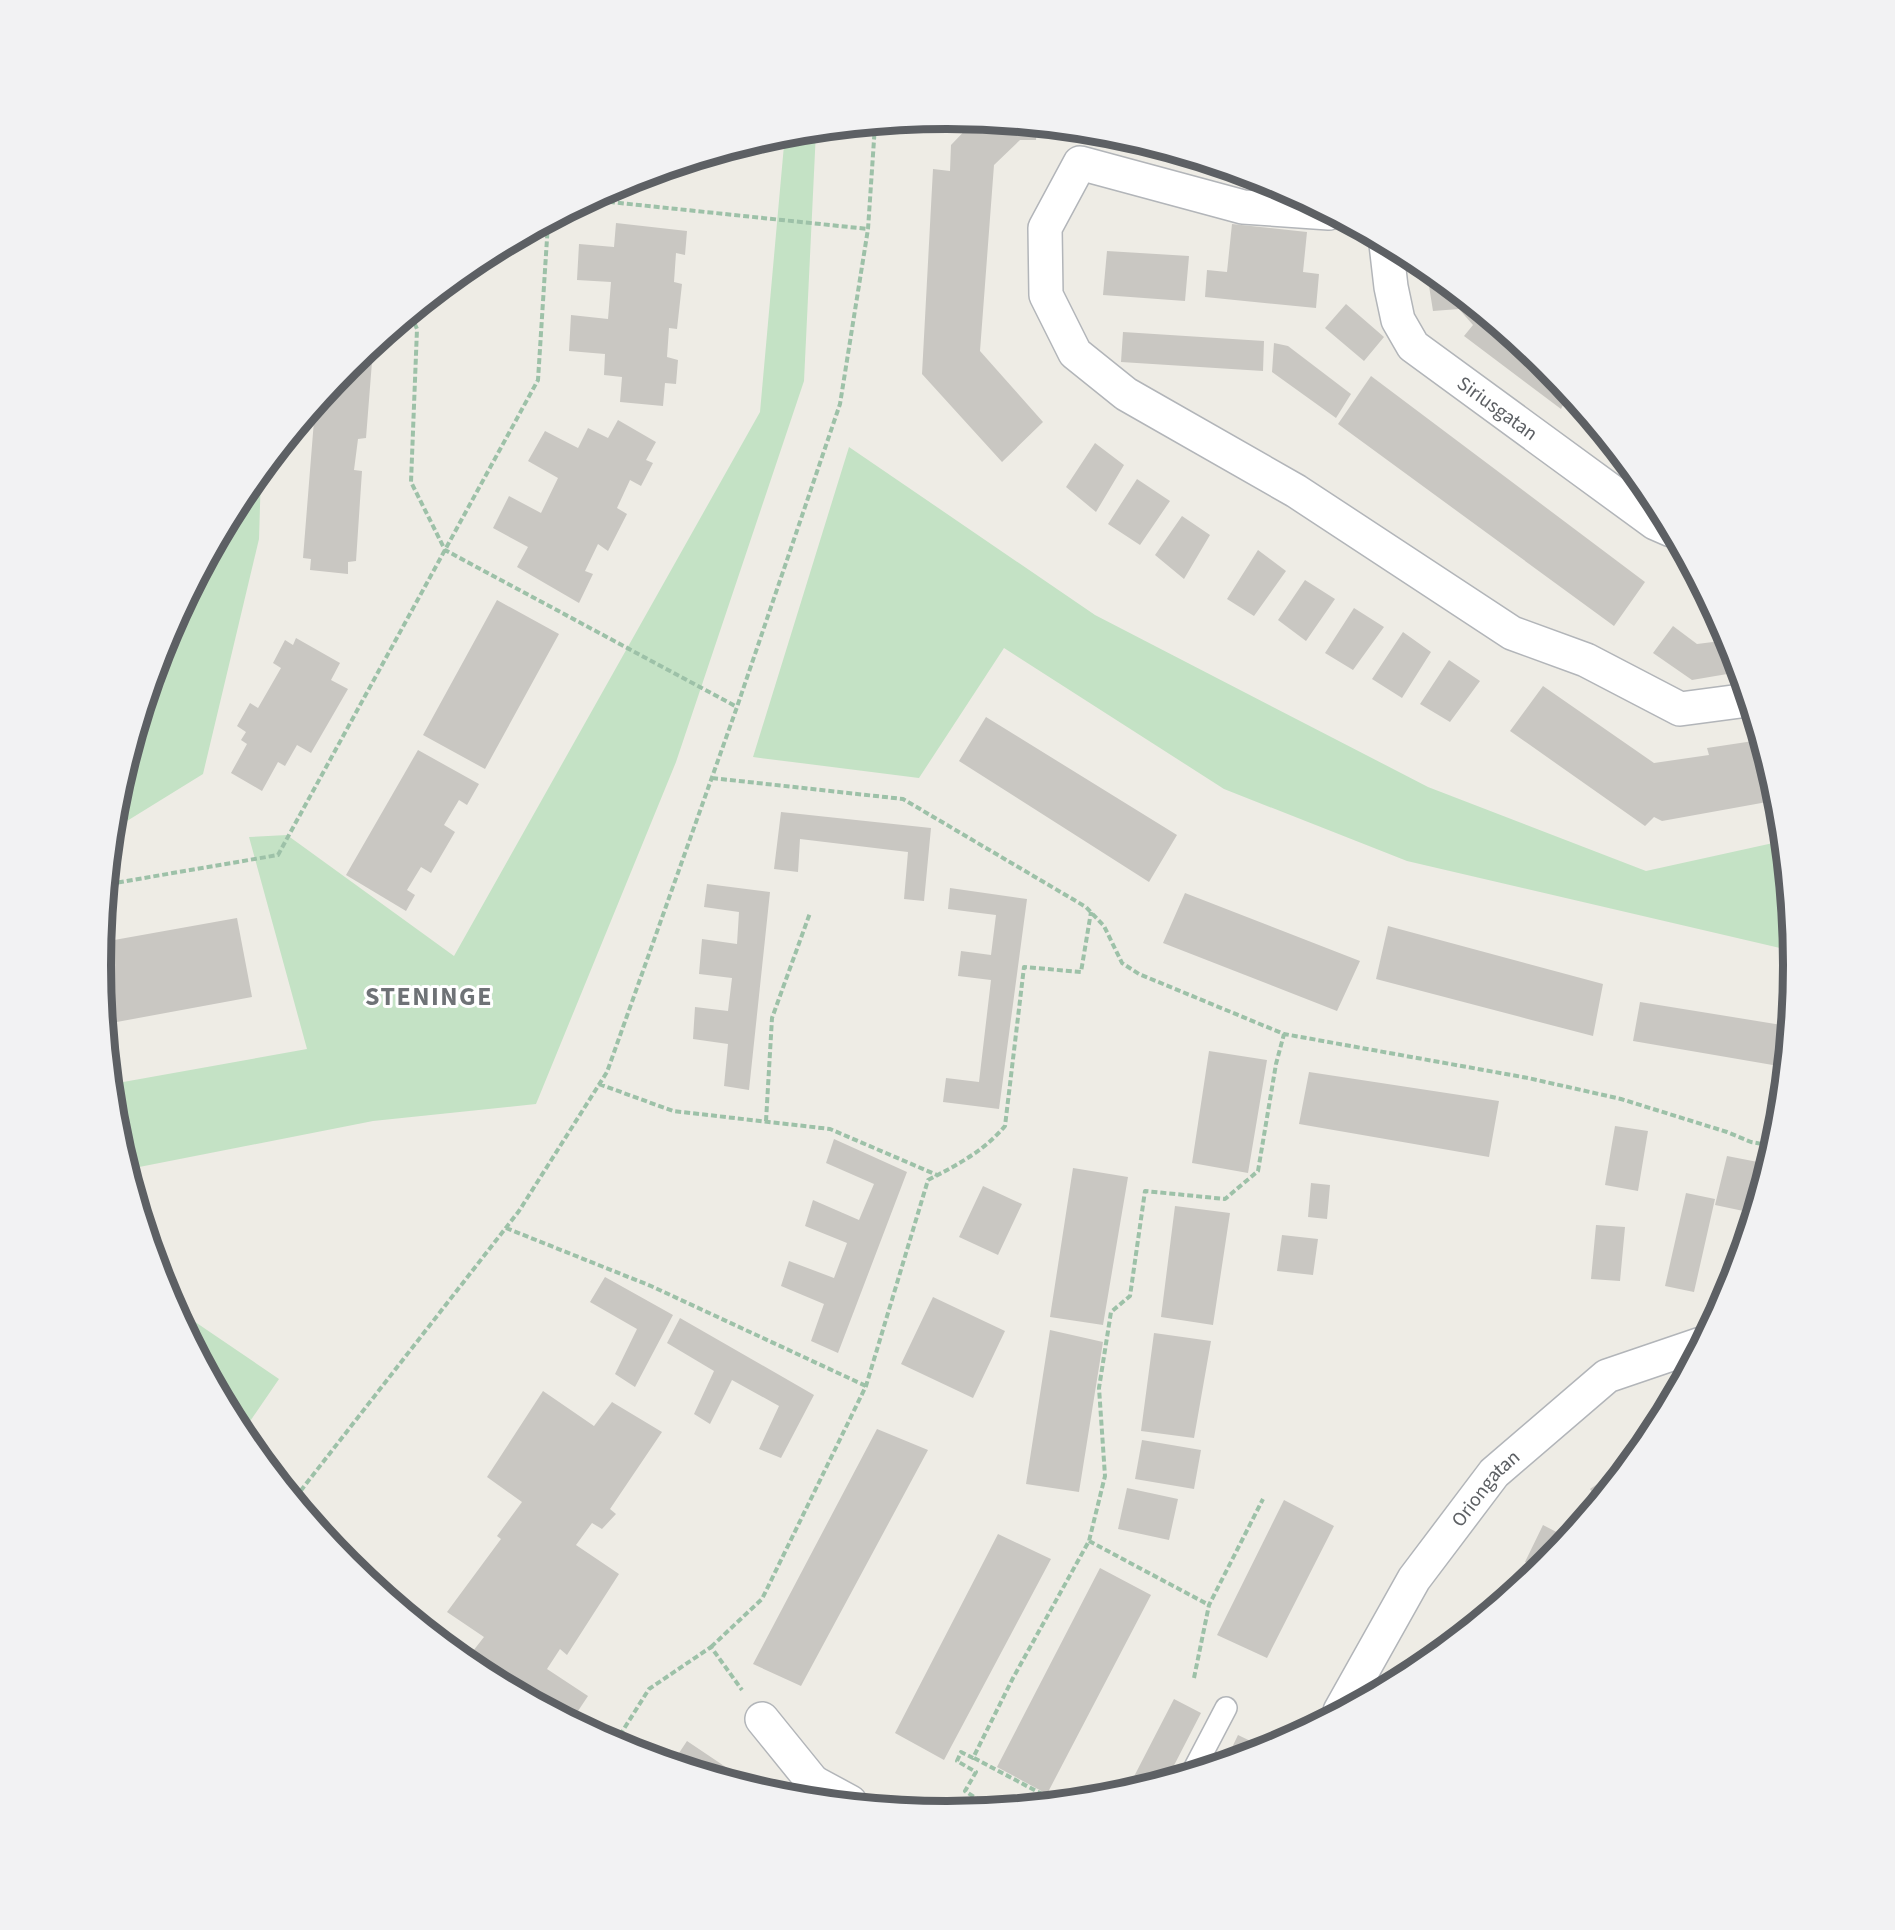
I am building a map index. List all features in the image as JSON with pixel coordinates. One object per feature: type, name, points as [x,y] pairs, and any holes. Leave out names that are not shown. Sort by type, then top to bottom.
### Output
[{"type":"street","points":[[1310,212],[1243,207],[1080,163],[1045,228],[1046,295],[1076,353],[1126,394],[1296,491],[1512,633],[1586,660],[1680,709],[1741,701]]},
{"type":"street","name":"Siriusgatan","points":[[1387,254],[1398,320],[1413,346],[1658,524]]},
{"type":"street","name":"Oriongatan","points":[[1347,1699],[1414,1579],[1494,1473],[1607,1376],[1691,1347]]},
{"type":"street","points":[[762,1719],[807,1789]]},
{"type":"lane","points":[[1197,1763],[1226,1708]]},
{"type":"path","points":[[299,1492],[506,1228],[607,1072],[737,707],[840,404],[868,229],[875,132]]},
{"type":"path","points":[[606,202],[868,229]]},
{"type":"path","points":[[116,883],[278,855],[538,380],[547,231]]},
{"type":"path","points":[[414,321],[417,329],[411,482],[445,550],[737,707]]},
{"type":"path","points":[[712,778],[903,799],[1086,907],[1104,926],[1122,963],[1139,974],[1284,1034],[1528,1078],[1622,1099],[1764,1144]]},
{"type":"path","points":[[620,1735],[649,1689],[711,1647],[762,1599],[866,1386],[928,1180],[956,1166],[991,1142],[1005,1126],[1024,967],[1081,972],[1091,912]]},
{"type":"path","points":[[766,1121],[772,1018],[810,913]]},
{"type":"path","points":[[973,1758],[1089,1541],[1105,1476],[1099,1388],[1111,1312],[1130,1296],[1145,1191],[1225,1199],[1258,1171],[1276,1064],[1284,1034]]},
{"type":"path","points":[[599,1084],[673,1110],[830,1129],[938,1175]]},
{"type":"path","points":[[506,1228],[651,1286],[866,1386]]},
{"type":"path","points":[[1194,1678],[1209,1605],[1263,1499]]},
{"type":"path","points":[[1089,1541],[1209,1605]]},
{"type":"path","points":[[711,1647],[762,1719]]},
{"type":"path","points":[[980,1801],[965,1791],[976,1772],[957,1761],[962,1752],[1044,1795]]},
{"type":"green space","points":[[816,140],[804,381],[676,762],[536,1104],[373,1121],[137,1168],[119,1083],[307,1049],[249,837],[287,835],[454,956],[760,412],[784,145]]},
{"type":"green space","points":[[849,447],[1095,615],[1428,787],[1646,871],[1775,843],[1783,949],[1407,861],[1224,789],[1004,648],[919,778],[753,757]]},
{"type":"green space","points":[[261,488],[259,539],[203,774],[123,823],[140,748],[155,696],[175,645],[197,595],[223,547]]},
{"type":"green space","points":[[190,1318],[279,1379],[248,1424],[223,1383]]},
{"type":"building","points":[[966,129],[1036,134],[1036,140],[1020,140],[994,165],[980,351],[1043,422],[1002,462],[922,374],[933,169],[950,171],[951,145]]},
{"type":"building","points":[[1271,193],[1286,201],[1270,199]]},
{"type":"building","points":[[616,223],[687,231],[685,255],[676,253],[674,282],[682,284],[677,329],[669,328],[667,357],[678,360],[676,384],[665,383],[663,406],[620,402],[622,377],[604,375],[605,354],[569,351],[571,315],[608,319],[611,282],[577,280],[579,244],[614,247]]},
{"type":"building","points":[[1232,224],[1307,232],[1303,272],[1319,274],[1316,308],[1205,297],[1207,270],[1227,272]]},
{"type":"building","points":[[1107,251],[1189,256],[1185,301],[1103,295]]},
{"type":"building","points":[[1428,280],[1499,336],[1539,374],[1565,401],[1561,409],[1464,336],[1473,325],[1459,309],[1433,311]]},
{"type":"building","points":[[1346,304],[1384,337],[1364,361],[1325,328]]},
{"type":"building","points":[[1123,332],[1264,341],[1263,371],[1121,362]]},
{"type":"building","points":[[1274,343],[1288,346],[1351,394],[1336,418],[1272,372]]},
{"type":"building","points":[[372,359],[366,438],[358,439],[354,470],[362,471],[356,561],[348,562],[348,574],[310,570],[311,559],[303,558],[314,419]]},
{"type":"building","points":[[1371,376],[1645,582],[1614,626],[1338,424]]},
{"type":"building","points":[[618,420],[656,442],[646,460],[653,463],[641,486],[630,480],[617,508],[627,514],[608,551],[598,544],[585,571],[593,574],[579,603],[517,567],[528,547],[493,528],[509,496],[541,513],[558,478],[528,461],[545,431],[578,448],[588,428],[608,438]]},
{"type":"building","points":[[1095,443],[1124,465],[1096,512],[1066,487]]},
{"type":"building","points":[[1137,479],[1170,501],[1140,545],[1108,524]]},
{"type":"building","points":[[1182,516],[1210,535],[1184,579],[1155,555]]},
{"type":"building","points":[[1258,550],[1286,571],[1254,616],[1227,599]]},
{"type":"building","points":[[1305,580],[1335,599],[1306,641],[1278,620]]},
{"type":"building","points":[[497,600],[559,634],[485,769],[423,735]]},
{"type":"building","points":[[1354,608],[1384,627],[1353,670],[1325,653]]},
{"type":"building","points":[[1673,626],[1697,644],[1718,641],[1731,673],[1692,680],[1653,653]]},
{"type":"building","points":[[1403,632],[1431,652],[1402,698],[1372,679]]},
{"type":"building","points":[[296,638],[340,663],[331,680],[348,689],[311,753],[297,745],[285,766],[278,762],[262,791],[231,773],[247,744],[241,740],[246,732],[237,726],[250,703],[258,708],[281,668],[273,663],[285,640],[293,645]]},
{"type":"building","points":[[1449,660],[1480,681],[1450,722],[1420,704]]},
{"type":"building","points":[[1543,686],[1654,763],[1709,755],[1707,748],[1753,741],[1768,802],[1662,821],[1654,817],[1645,826],[1510,731]]},
{"type":"building","points":[[986,717],[1177,835],[1149,882],[959,761]]},
{"type":"building","points":[[418,750],[479,784],[467,805],[459,800],[444,825],[455,832],[431,873],[421,867],[407,890],[415,895],[406,911],[346,875]]},
{"type":"building","points":[[781,812],[931,828],[924,901],[904,899],[908,852],[800,839],[798,872],[774,869]]},
{"type":"building","points":[[707,884],[770,892],[749,1090],[724,1086],[728,1044],[693,1039],[695,1007],[728,1011],[732,978],[699,974],[702,939],[737,944],[739,912],[704,907]]},
{"type":"building","points":[[950,888],[1027,899],[999,1109],[943,1102],[946,1078],[979,1082],[991,980],[958,976],[961,951],[991,955],[996,915],[948,909]]},
{"type":"building","points":[[1185,893],[1360,961],[1337,1011],[1163,943]]},
{"type":"building","points":[[237,918],[252,997],[113,1023],[112,940]]},
{"type":"building","points":[[1388,926],[1603,984],[1593,1036],[1376,979]]},
{"type":"building","points":[[1640,1002],[1782,1025],[1778,1066],[1633,1041]]},
{"type":"building","points":[[1209,1051],[1267,1060],[1248,1173],[1192,1163]]},
{"type":"building","points":[[1309,1072],[1499,1101],[1489,1157],[1299,1124]]},
{"type":"building","points":[[1615,1126],[1648,1131],[1638,1191],[1605,1185]]},
{"type":"building","points":[[834,1139],[907,1172],[838,1353],[811,1341],[824,1304],[781,1286],[789,1261],[834,1278],[847,1243],[805,1226],[813,1200],[859,1220],[874,1184],[826,1163]]},
{"type":"building","points":[[1727,1156],[1760,1162],[1746,1212],[1715,1205]]},
{"type":"building","points":[[1073,1168],[1128,1177],[1103,1325],[1050,1317]]},
{"type":"building","points":[[1311,1183],[1330,1185],[1327,1219],[1308,1217]]},
{"type":"building","points":[[983,1186],[1022,1204],[998,1255],[959,1237]]},
{"type":"building","points":[[1686,1193],[1715,1199],[1694,1292],[1665,1286]]},
{"type":"building","points":[[1175,1206],[1230,1213],[1213,1325],[1161,1317]]},
{"type":"building","points":[[1596,1225],[1625,1227],[1620,1281],[1591,1279]]},
{"type":"building","points":[[1282,1235],[1318,1239],[1313,1275],[1277,1271]]},
{"type":"building","points":[[605,1277],[673,1315],[635,1387],[615,1374],[637,1329],[590,1302]]},
{"type":"building","points":[[933,1297],[1005,1331],[973,1398],[901,1364]]},
{"type":"building","points":[[680,1318],[814,1395],[781,1458],[759,1449],[779,1406],[732,1380],[710,1424],[694,1414],[714,1371],[667,1343]]},
{"type":"building","points":[[1050,1330],[1103,1342],[1079,1492],[1026,1484]]},
{"type":"building","points":[[1154,1333],[1211,1341],[1194,1438],[1141,1431]]},
{"type":"building","points":[[543,1391],[594,1426],[612,1402],[662,1432],[610,1509],[616,1514],[602,1529],[592,1523],[576,1545],[619,1574],[567,1655],[560,1649],[547,1669],[588,1696],[576,1714],[529,1689],[472,1653],[484,1637],[447,1612],[501,1539],[497,1536],[522,1502],[487,1477]]},
{"type":"building","points":[[877,1429],[928,1450],[801,1686],[753,1664]]},
{"type":"building","points":[[1142,1440],[1201,1450],[1194,1489],[1135,1479]]},
{"type":"building","points":[[1610,1475],[1594,1495],[1590,1489]]},
{"type":"building","points":[[1127,1488],[1178,1499],[1169,1540],[1118,1529]]},
{"type":"building","points":[[1284,1500],[1334,1526],[1267,1658],[1217,1635]]},
{"type":"building","points":[[1543,1525],[1560,1534],[1530,1564],[1525,1562]]},
{"type":"building","points":[[998,1534],[1051,1559],[944,1760],[895,1733]]},
{"type":"building","points":[[1100,1568],[1151,1595],[1047,1794],[997,1767]]},
{"type":"building","points":[[1174,1699],[1201,1713],[1171,1771],[1132,1780]]},
{"type":"building","points":[[1238,1735],[1254,1743],[1230,1752]]},
{"type":"building","points":[[687,1741],[736,1774],[731,1773],[677,1756]]},
{"type":"district","name":"STENINGE","points":[[429,996]]}]
